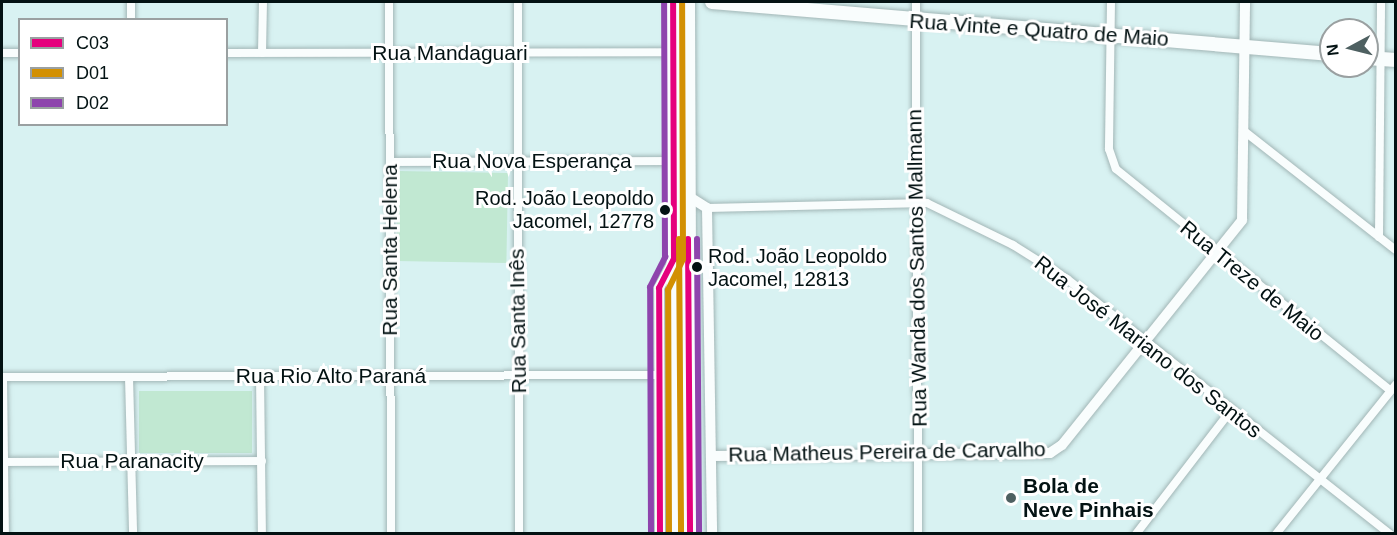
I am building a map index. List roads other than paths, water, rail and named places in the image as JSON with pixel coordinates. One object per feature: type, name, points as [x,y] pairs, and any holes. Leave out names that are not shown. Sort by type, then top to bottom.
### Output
[{"type":"main road","points":[[673,2],[674,534]]},
{"type":"main road","points":[[688,2],[690,534]]},
{"type":"main road","name":"Rua Vinte e Quatro de Maio","points":[[712,2],[842,15],[1319,53]]},
{"type":"main road","points":[[827,2],[842,15]]},
{"type":"main road","points":[[1379,58],[1395,60]]},
{"type":"street","points":[[131,2],[131,18]]},
{"type":"street","points":[[262,53],[263,2]]},
{"type":"street","name":"Rua Santa Helena","points":[[389,2],[391,534]]},
{"type":"street","name":"Rua Santa Inês","points":[[518,2],[516,161],[519,534]]},
{"type":"street","name":"Rua Wanda dos Santos Mallmann","points":[[916,2],[914,204],[919,452],[918,534]]},
{"type":"street","points":[[1111,2],[1111,35]]},
{"type":"street","points":[[1245,2],[1244,131],[1395,250]]},
{"type":"street","points":[[1378,18],[1380,2]]},
{"type":"street","name":"Rua Treze de Maio","points":[[1111,35],[1109,149],[1116,169],[1216,253],[1393,387]]},
{"type":"street","name":"Rua Mandaguari","points":[[228,53],[674,52]]},
{"type":"street","points":[[2,53],[18,53]]},
{"type":"street","points":[[1375,78],[1379,237]]},
{"type":"street","name":"Rua Matheus Pereira de Carvalho","points":[[711,456],[919,452],[1050,453],[1147,341],[1242,220],[1244,131]]},
{"type":"street","name":"Rua Nova Esperança","points":[[390,162],[674,161]]},
{"type":"street","points":[[688,196],[707,208],[712,534]]},
{"type":"street","name":"Rua José Mariano dos Santos","points":[[707,208],[927,203],[1013,245],[1147,341],[1389,534]]},
{"type":"street","points":[[660,534],[660,288],[674,260]]},
{"type":"street","name":"Rua Rio Alto Paraná","points":[[2,377],[660,375]]},
{"type":"street","points":[[260,376],[262,534]]},
{"type":"street","points":[[2,377],[5,534]]},
{"type":"street","points":[[129,377],[133,534]]},
{"type":"street","points":[[1276,534],[1393,387]]},
{"type":"street","points":[[1136,534],[1231,410]]},
{"type":"street","name":"Rua Paranacity","points":[[3,462],[262,461]]},
{"type":"place","name":"Rod. João Leopoldo Jacomel, 12778","points":[[665,210]]},
{"type":"place","name":"Rod. João Leopoldo Jacomel, 12813","points":[[697,267]]},
{"type":"place","name":"Bola de Neve Pinhais","points":[[1011,498]]}]
